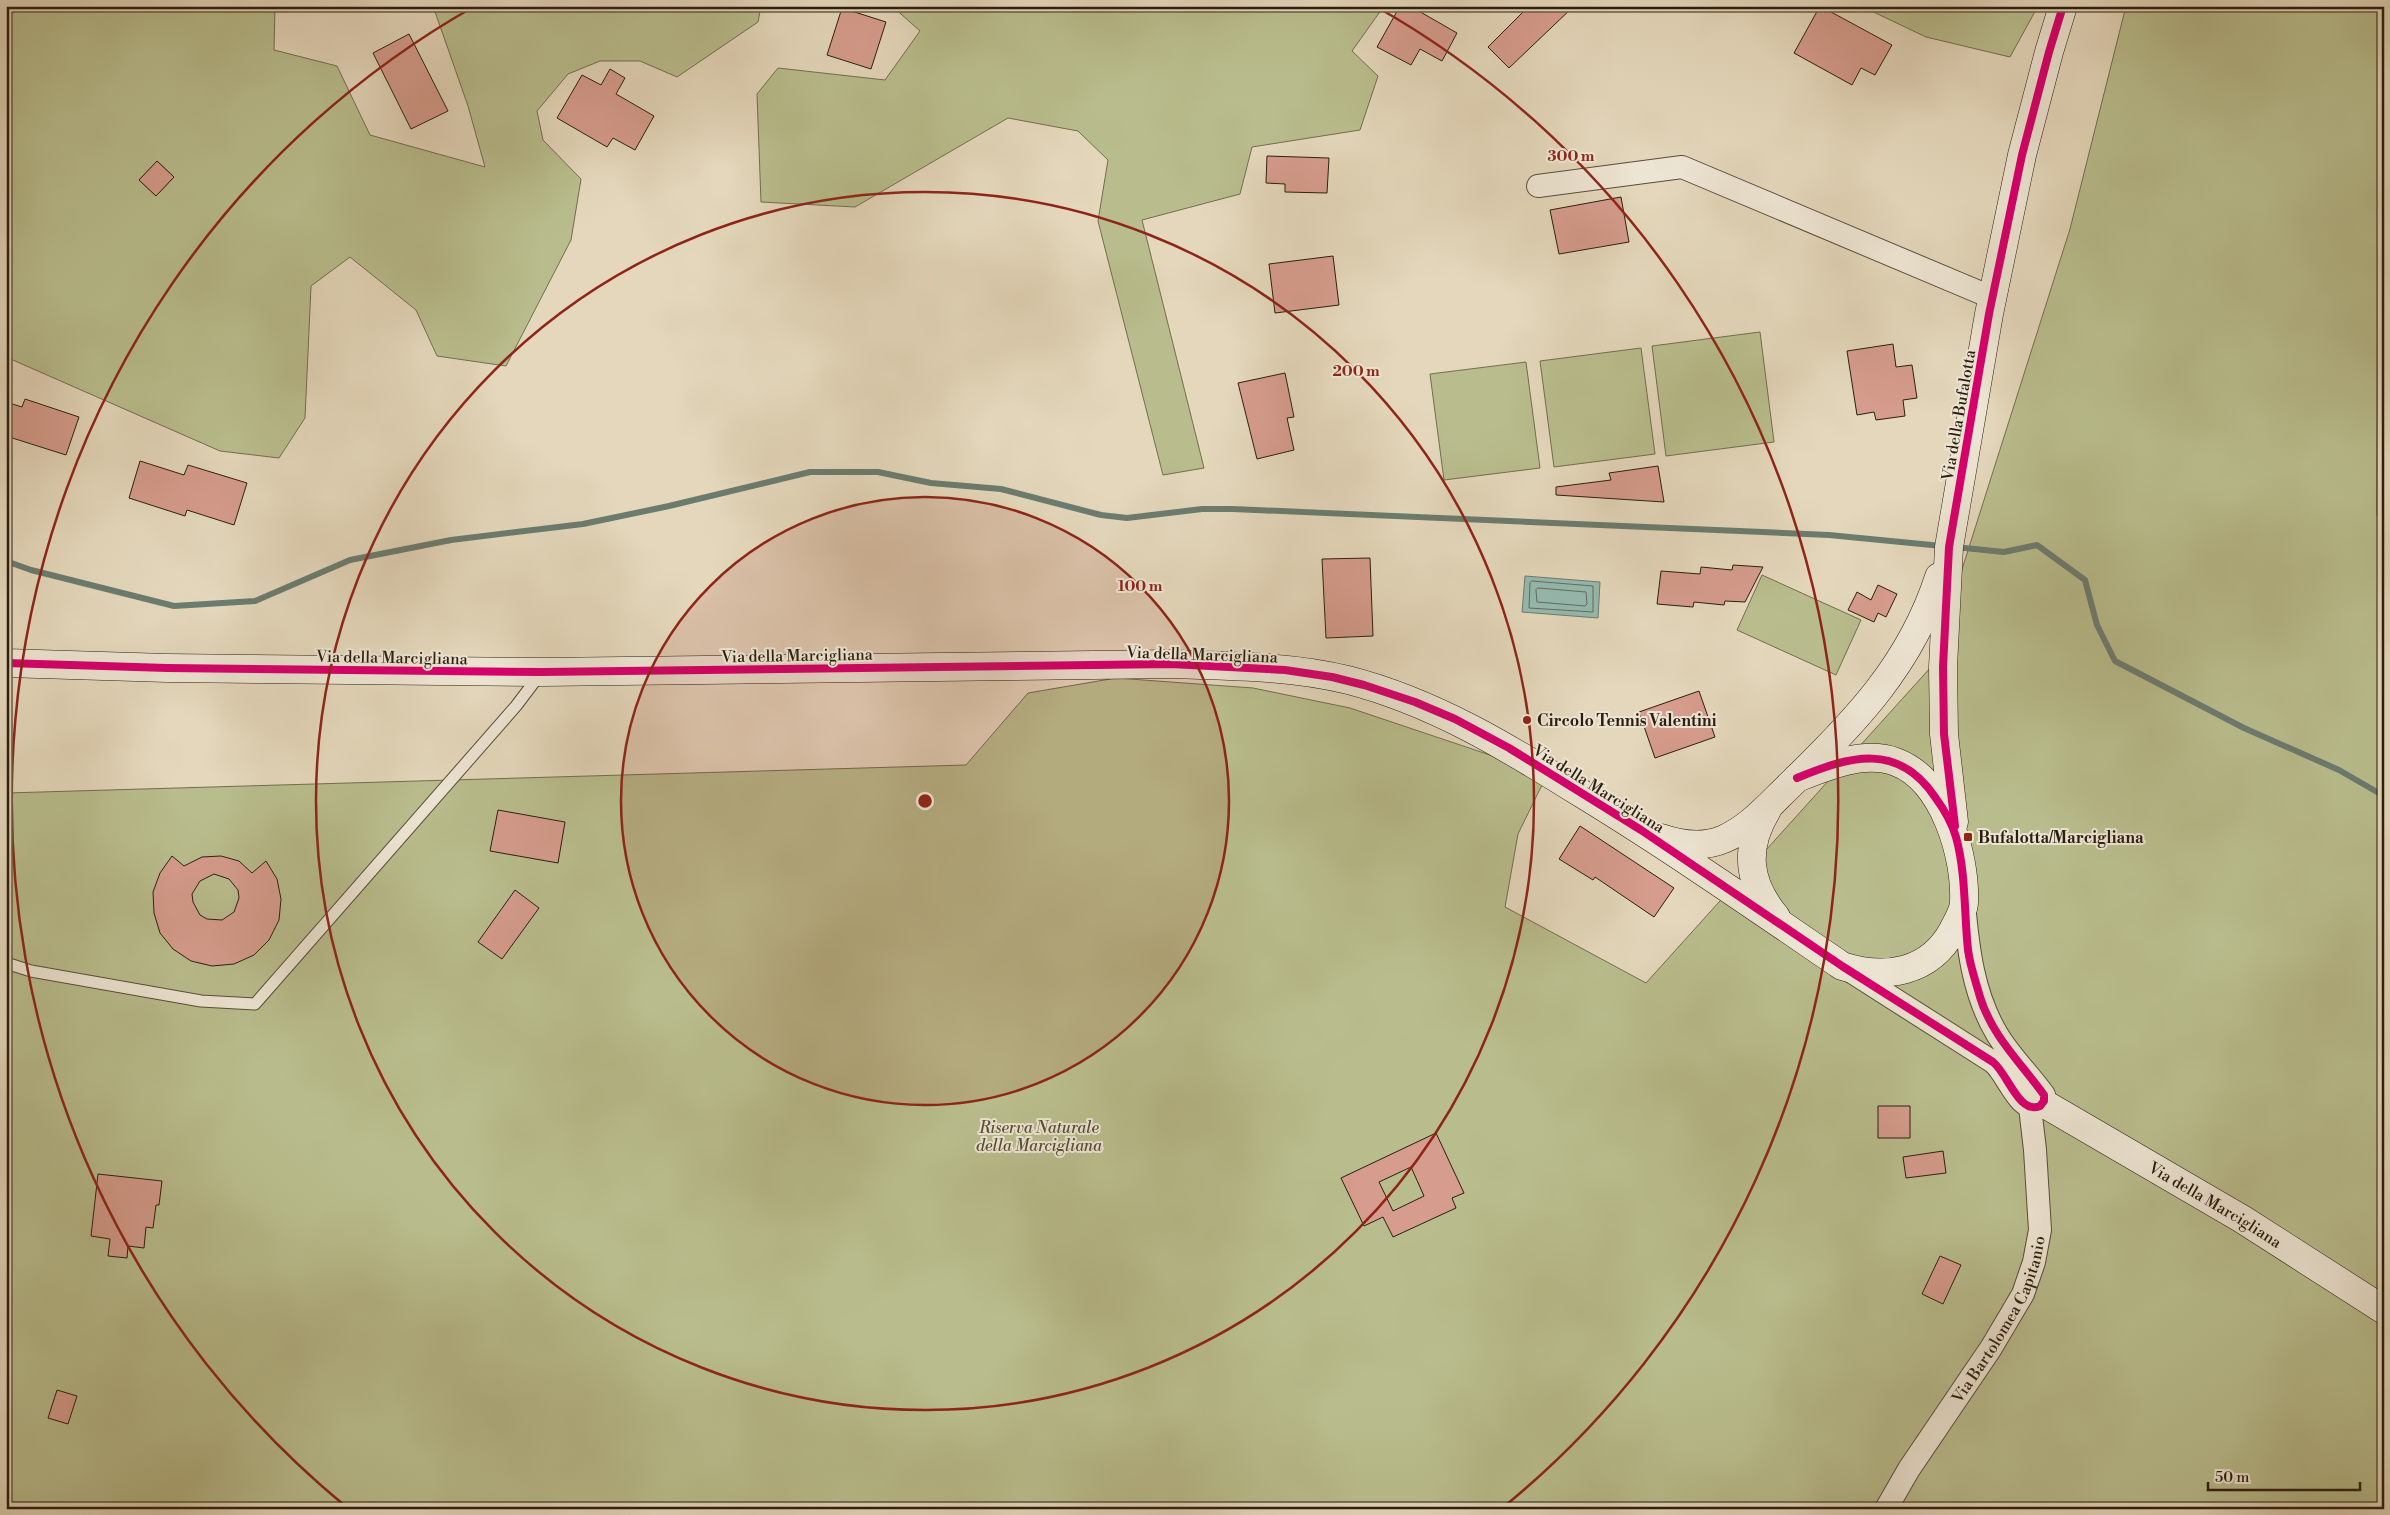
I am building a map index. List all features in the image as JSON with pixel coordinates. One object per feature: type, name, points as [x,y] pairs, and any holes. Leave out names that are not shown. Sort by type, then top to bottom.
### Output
[{"type":"street","name":"Via della Bufalotta","points":[[1964,903],[1944,725],[1943,667],[1949,547],[1992,298],[2031,118],[2063,6]]},
{"type":"street","points":[[1538,186],[1682,167],[1992,298]]},
{"type":"street","name":"Via della Bufalotta","points":[[1772,802],[1829,748],[1863,710],[1903,659],[1929,605],[1949,547]]},
{"type":"street","name":"Via della Marcigliana","points":[[6,663],[167,668],[542,672],[1171,664],[1227,666],[1316,674],[1381,690],[1454,719],[1513,751],[1641,830],[1842,966],[1993,1062],[2007,1077],[2022,1103],[2036,1105],[2242,1220],[2384,1310]]},
{"type":"street","points":[[1797,778],[1844,761],[1868,759],[1896,762],[1919,776],[1929,788],[1956,836]]},
{"type":"street","points":[[1641,830],[1675,842],[1706,844],[1725,838],[1740,829],[1772,802]]},
{"type":"street","points":[[1772,802],[1758,825],[1754,837],[1751,858],[1752,872],[1762,897],[1785,928]]},
{"type":"street","points":[[1842,966],[1880,974],[1908,970],[1922,963],[1937,953],[1947,941],[1964,903]]},
{"type":"street","points":[[1964,903],[1968,952],[1981,1000],[1996,1033],[2044,1095],[2036,1105]]},
{"type":"street","name":"Via Bartolomea Capitanio","points":[[1886,1509],[1910,1469],[1991,1348],[2026,1286],[2034,1262],[2040,1230],[2035,1150],[2036,1105]]},
{"type":"lane","points":[[6,963],[31,970],[201,1001],[255,1004],[516,706],[542,672]]},
{"type":"green space","points":[[6,6],[275,6],[274,50],[337,66],[370,135],[485,167],[468,106],[433,6],[761,6],[758,22],[677,77],[640,61],[600,61],[568,74],[537,111],[543,140],[581,179],[571,240],[506,366],[437,356],[416,310],[350,257],[311,286],[305,418],[279,458],[220,451],[6,357]],"holes":[[[157,161],[174,177],[156,196],[139,180]]]},
{"type":"green space","points":[[892,6],[1384,6],[1352,51],[1378,76],[1360,130],[1252,147],[1240,194],[1142,220],[1204,468],[1163,475],[1098,221],[1108,160],[1078,131],[1008,118],[855,207],[761,202],[757,94],[778,68],[885,80],[920,31]]},
{"type":"green space","points":[[1861,6],[2038,6],[2010,57],[1926,37]]},
{"type":"green space","name":"Riserva Naturale della Marcigliana","points":[[2126,6],[2379,6],[2377,515],[2384,521],[2384,1509],[6,1509],[6,793],[966,765],[1028,693],[1116,678],[1253,688],[1350,708],[1502,759],[1542,785],[1518,834],[1505,907],[1646,983],[1931,667],[2070,229]]},
{"type":"green space","points":[[1760,332],[1774,442],[1666,456],[1652,346]]},
{"type":"green space","points":[[1641,348],[1655,454],[1554,467],[1540,361]]},
{"type":"green space","points":[[1526,362],[1540,468],[1444,480],[1430,374]]},
{"type":"green space","points":[[1762,575],[1861,620],[1836,675],[1737,630]]},
{"type":"water","points":[[1525,576],[1600,582],[1598,618],[1522,612]]},
{"type":"building","points":[[1400,6],[1410,6],[1457,33],[1442,61],[1420,49],[1411,65],[1377,47]]},
{"type":"building","points":[[1529,6],[1574,6],[1509,68],[1488,47]]},
{"type":"building","points":[[1820,6],[1892,45],[1875,75],[1861,68],[1852,85],[1794,53]]},
{"type":"building","points":[[842,8],[886,22],[871,69],[827,55]]},
{"type":"building","points":[[409,34],[448,111],[411,129],[373,53]]},
{"type":"building","points":[[610,69],[625,78],[616,94],[654,116],[635,150],[613,138],[607,147],[557,118],[582,75],[601,85]]},
{"type":"building","points":[[1267,156],[1329,158],[1327,193],[1285,192],[1285,184],[1266,183]]},
{"type":"building","points":[[157,161],[174,177],[156,196],[139,180]]},
{"type":"building","points":[[1621,197],[1629,242],[1559,254],[1550,210]]},
{"type":"building","points":[[1333,256],[1339,305],[1275,313],[1269,264]]},
{"type":"building","points":[[1893,344],[1896,367],[1912,365],[1917,398],[1903,400],[1905,416],[1876,420],[1874,412],[1857,415],[1847,351]]},
{"type":"building","points":[[1285,373],[1294,417],[1287,418],[1294,450],[1257,459],[1238,383]]},
{"type":"building","points":[[25,399],[79,417],[66,455],[6,436],[6,402],[22,407]]},
{"type":"building","points":[[140,461],[184,475],[188,465],[247,483],[234,525],[187,510],[185,516],[129,498]]},
{"type":"building","points":[[1658,466],[1664,502],[1556,495],[1556,487],[1611,480],[1609,473]]},
{"type":"building","points":[[1370,558],[1373,636],[1326,638],[1322,559]]},
{"type":"building","points":[[1733,565],[1763,567],[1745,602],[1725,601],[1724,605],[1694,602],[1693,607],[1657,604],[1661,571],[1700,574],[1701,567],[1732,570]]},
{"type":"building","points":[[1878,585],[1897,594],[1886,617],[1878,613],[1874,622],[1848,610],[1857,592],[1871,600]]},
{"type":"building","points":[[1699,691],[1715,737],[1655,758],[1639,712]]},
{"type":"building","points":[[498,810],[565,822],[558,863],[490,851]]},
{"type":"building","points":[[1580,826],[1674,888],[1654,917],[1595,877],[1593,880],[1559,859]]},
{"type":"building","points":[[172,856],[184,866],[202,857],[221,856],[239,861],[252,873],[266,861],[277,879],[281,899],[279,920],[269,940],[254,955],[234,964],[212,966],[191,961],[173,949],[160,933],[154,913],[153,892],[160,873]],"holes":[[[214,874],[229,879],[238,890],[239,898],[234,912],[222,920],[207,919],[200,915],[193,902],[192,894],[200,881]]]},
{"type":"building","points":[[515,890],[539,908],[502,959],[478,942]]},
{"type":"building","points":[[1878,1106],[1910,1106],[1910,1138],[1878,1138]]},
{"type":"building","points":[[1436,1133],[1464,1193],[1452,1198],[1456,1208],[1393,1237],[1383,1217],[1364,1226],[1341,1178]],"holes":[[[1411,1167],[1424,1196],[1393,1211],[1379,1182]]]},
{"type":"building","points":[[1943,1151],[1946,1173],[1906,1178],[1903,1157]]},
{"type":"building","points":[[98,1174],[162,1181],[159,1205],[156,1205],[153,1228],[146,1227],[144,1248],[128,1246],[127,1258],[108,1256],[110,1239],[91,1236]]},
{"type":"building","points":[[1940,1256],[1961,1265],[1943,1304],[1922,1294]]},
{"type":"building","points":[[57,1390],[77,1396],[68,1424],[48,1418]]},
{"type":"waterway","points":[[6,561],[31,570],[174,606],[255,601],[350,560],[451,540],[583,524],[669,506],[810,472],[878,472],[931,483],[1001,489],[1101,515],[1127,518],[1202,509],[1233,509],[1829,535],[1942,546]]},
{"type":"waterway","points":[[1955,547],[2004,552],[2037,545],[2085,580],[2097,625],[2115,661],[2244,728],[2339,770],[2384,796]]},
{"type":"cycle path","points":[[1955,826],[1944,734],[1943,667],[1949,547],[1989,314],[2022,155],[2063,6]]},
{"type":"cycle path","points":[[6,663],[167,668],[542,672],[1171,664],[1285,670],[1332,677],[1364,685],[1415,702],[1455,719],[1509,748],[1641,830],[1842,966],[1993,1062],[2014,1092],[2026,1105],[2040,1106],[2044,1101],[2044,1095],[1999,1037],[1980,997],[1968,950],[1963,879],[1956,837],[1952,826],[1935,797],[1921,779],[1905,768],[1889,761],[1872,759],[1854,760],[1836,764],[1797,778]]},
{"type":"place","name":"Circolo Tennis Valentini","points":[[1527,720]]},
{"type":"place","name":"Bufalotta/Marcigliana","points":[[1968,837]]}]
